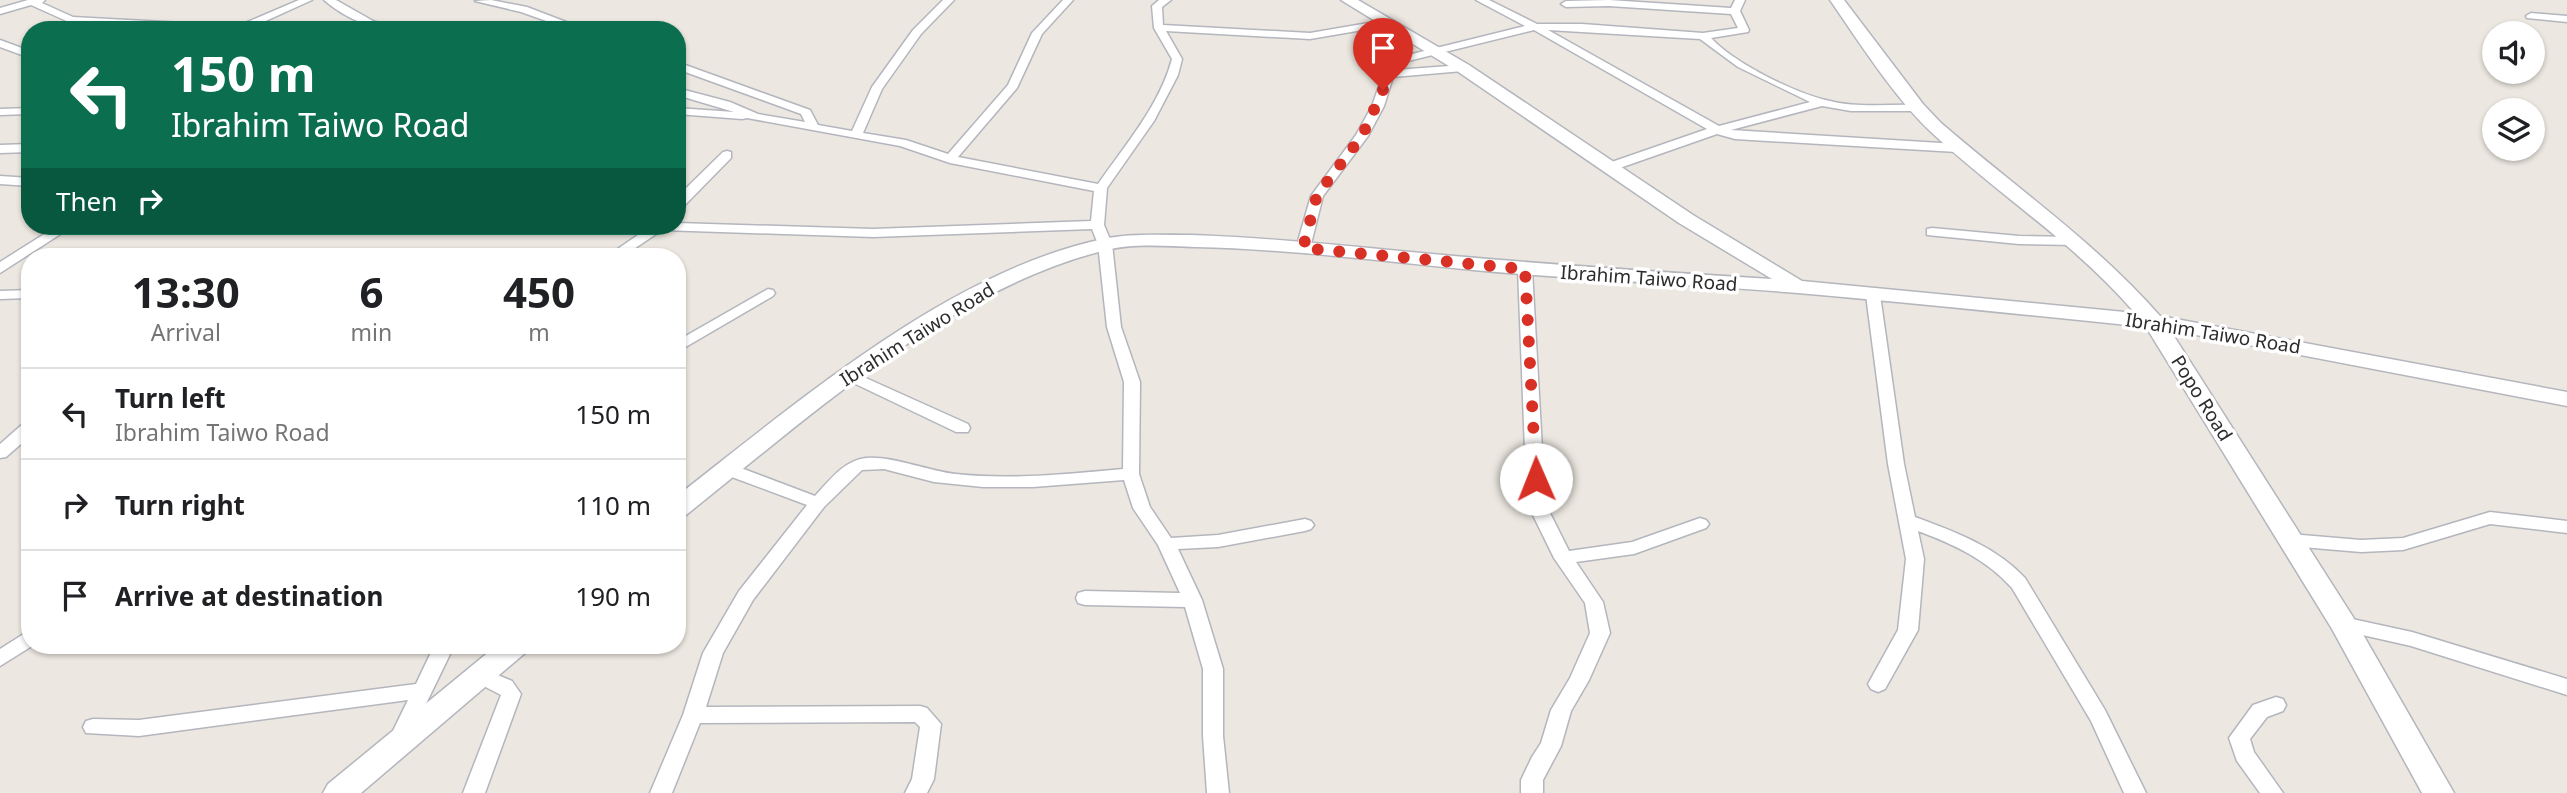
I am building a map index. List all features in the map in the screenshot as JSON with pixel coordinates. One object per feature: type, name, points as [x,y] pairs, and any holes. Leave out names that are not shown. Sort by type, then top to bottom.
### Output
[{"type":"main road","points":[[1348,0],[1438,52],[1744,256],[1798,287]]},
{"type":"main road","name":"Popo Road","points":[[1837,0],[1917,108],[1957,148],[2075,241],[2127,288],[2153,321],[2343,624],[2438,793]]},
{"type":"main road","name":"Ibrahim Taiwo Road","points":[[686,502],[848,375],[931,321],[992,286],[1061,257],[1101,234],[1303,248],[1525,269],[1798,287],[2153,321],[2567,399]]},
{"type":"main road","points":[[340,793],[397,742],[506,654]]},
{"type":"street","points":[[257,21],[307,0]]},
{"type":"street","points":[[329,0],[366,21]]},
{"type":"street","points":[[856,135],[876,89],[916,32],[949,0]]},
{"type":"street","points":[[950,159],[1013,86],[1037,33],[1068,0]]},
{"type":"street","points":[[1164,0],[1157,6],[1156,15],[1159,28],[1177,59],[1173,75],[1148,121],[1101,188],[1101,234],[1114,327],[1132,382],[1131,474],[1142,508],[1166,544],[1193,600],[1213,670],[1213,736],[1218,793]]},
{"type":"street","points":[[1481,0],[1535,27],[1717,130],[1735,135],[1957,148]]},
{"type":"street","points":[[1566,4],[1609,1],[1703,36],[1744,30],[1735,11],[1740,0]]},
{"type":"street","points":[[0,11],[36,1],[71,20],[85,21]]},
{"type":"street","points":[[480,1],[523,9],[557,21]]},
{"type":"street","points":[[1303,248],[1317,195],[1362,136],[1378,106],[1391,65],[1396,61],[1535,27],[1640,14],[1735,11]]},
{"type":"street","points":[[2531,16],[2567,19]]},
{"type":"street","points":[[1159,28],[1310,36],[1386,23]]},
{"type":"street","points":[[1703,36],[1707,44],[1725,55],[1821,103],[1835,106],[1917,108]]},
{"type":"street","points":[[0,43],[21,51]]},
{"type":"street","points":[[686,68],[806,112],[813,126]]},
{"type":"street","points":[[1389,74],[1463,68]]},
{"type":"street","points":[[686,94],[726,104],[755,117]]},
{"type":"street","points":[[1610,167],[1717,130],[1821,103]]},
{"type":"street","points":[[0,111],[21,111]]},
{"type":"street","points":[[686,112],[755,117],[813,126],[902,143],[950,159],[1101,188]]},
{"type":"street","points":[[0,149],[21,148]]},
{"type":"street","points":[[686,196],[727,155]]},
{"type":"street","points":[[0,180],[21,181]]},
{"type":"street","points":[[686,227],[873,233],[1101,234]]},
{"type":"street","points":[[1931,232],[2019,240],[2075,241]]},
{"type":"street","points":[[29,248],[51,235]]},
{"type":"street","points":[[627,248],[646,235]]},
{"type":"street","points":[[0,269],[21,253]]},
{"type":"street","points":[[1525,269],[1536,503],[1563,558],[1594,602],[1600,633],[1579,680],[1561,710],[1551,746],[1539,763],[1532,780],[1532,793]]},
{"type":"street","points":[[686,343],[768,293]]},
{"type":"street","points":[[0,295],[21,294]]},
{"type":"street","points":[[0,306],[21,295]]},
{"type":"street","points":[[1873,295],[1914,559],[1908,629],[1878,684]]},
{"type":"street","points":[[848,375],[962,428]]},
{"type":"street","points":[[0,453],[21,435]]},
{"type":"street","points":[[661,793],[693,715],[713,653],[746,596],[818,503],[855,466],[880,464],[933,477],[984,481],[1044,482],[1131,474]]},
{"type":"street","points":[[727,469],[818,503]]},
{"type":"street","points":[[2290,540],[2361,546],[2403,544],[2490,518],[2567,527]]},
{"type":"street","points":[[1906,520],[1961,541],[1986,554],[2005,568],[2024,589],[2122,759],[2135,793]]},
{"type":"street","points":[[1563,558],[1634,548],[1700,524]]},
{"type":"street","points":[[1166,544],[1217,541],[1305,525]]},
{"type":"street","points":[[1085,598],[1193,600]]},
{"type":"street","points":[[2343,624],[2412,639],[2567,687]]},
{"type":"street","points":[[0,659],[21,644]]},
{"type":"street","points":[[397,742],[440,654]]},
{"type":"street","points":[[474,793],[511,694],[505,686],[481,676]]},
{"type":"street","points":[[93,727],[139,727],[420,691]]},
{"type":"street","points":[[2272,793],[2244,755],[2239,738],[2260,711],[2276,705]]},
{"type":"street","points":[[693,715],[920,714],[931,724],[923,779],[916,793]]},
{"type":"route","points":[[1383,90],[1362,136],[1317,195],[1303,248],[1525,269],[1536,479]]}]
